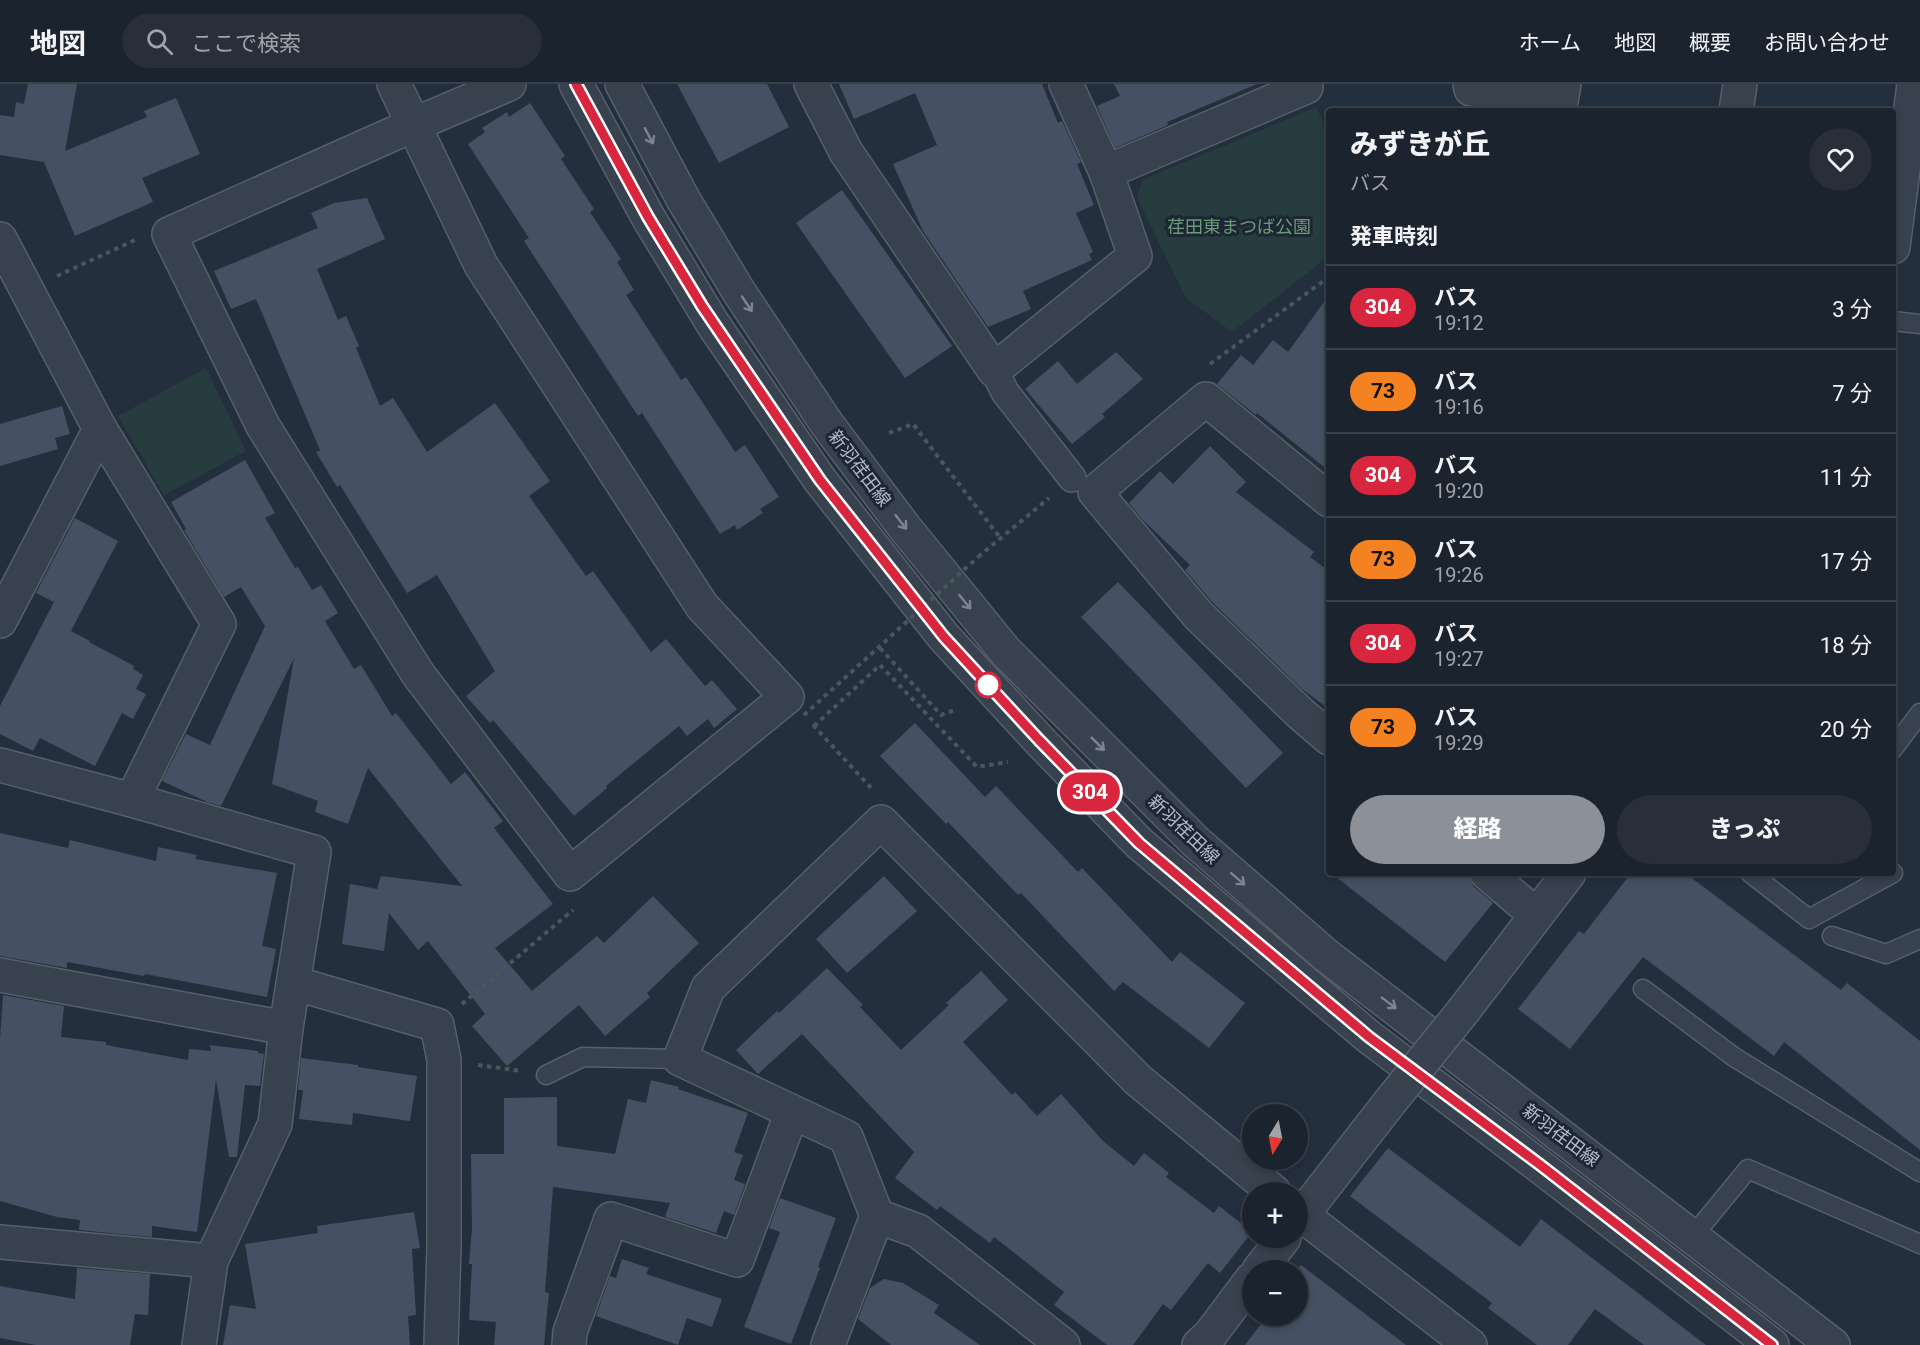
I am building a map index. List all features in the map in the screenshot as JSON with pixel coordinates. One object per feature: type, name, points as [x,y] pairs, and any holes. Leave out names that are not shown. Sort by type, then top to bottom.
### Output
[{"type":"street","points":[[394,84],[413,125],[481,265],[702,606],[795,706],[570,874],[418,674],[263,426],[169,234],[413,125],[509,84]]},
{"type":"street","name":"新羽荏田線","points":[[576,84],[648,217],[707,314],[820,480],[944,637],[1039,740],[1139,843],[1369,1037],[1539,1164],[1772,1345]]},
{"type":"street","name":"新羽荏田線","points":[[622,84],[683,199],[738,292],[827,424],[906,528],[1006,652],[1196,842],[1328,956],[1833,1345]]},
{"type":"street","points":[[811,84],[846,152],[994,370],[1005,392],[1072,478]]},
{"type":"street","points":[[994,370],[1135,256],[1106,172],[1066,84]]},
{"type":"street","points":[[1106,172],[1306,87],[1305,84]]},
{"type":"street","points":[[1470,84],[1472,88],[1561,101],[1564,84]]},
{"type":"street","points":[[1736,108],[1740,84]]},
{"type":"street","points":[[1896,199],[1899,151],[1914,84]]},
{"type":"street","points":[[0,239],[99,429],[219,624],[132,800]]},
{"type":"street","points":[[1326,498],[1206,399],[1095,492],[1199,616],[1326,735]]},
{"type":"street","points":[[0,621],[99,429]]},
{"type":"street","points":[[0,765],[314,852],[286,1028],[275,1124],[211,1261],[199,1345]]},
{"type":"street","points":[[828,1345],[877,1216],[846,1137],[680,1059],[708,988],[881,822],[1138,1080],[1262,1182]]},
{"type":"street","points":[[1490,876],[1536,915]]},
{"type":"street","points":[[1308,1205],[1464,1010],[1567,876]]},
{"type":"street","points":[[0,975],[286,1028]]},
{"type":"street","points":[[294,983],[437,1025],[444,1060],[444,1247],[441,1345]]},
{"type":"street","points":[[569,1345],[570,1332],[611,1219],[737,1260],[792,1112]]},
{"type":"street","points":[[877,1216],[918,1231],[1063,1345]]},
{"type":"street","points":[[1308,1230],[1470,1345]]},
{"type":"street","points":[[0,1242],[211,1261]]},
{"type":"street","points":[[1199,1345],[1210,1335],[1242,1292]]},
{"type":"lane","points":[[1896,321],[1920,324]]},
{"type":"lane","points":[[1896,745],[1920,713]]},
{"type":"lane","points":[[1754,876],[1809,919],[1887,876]]},
{"type":"lane","points":[[1832,936],[1887,954],[1920,939]]},
{"type":"lane","points":[[1643,989],[1734,1057],[1920,1172]]},
{"type":"lane","points":[[546,1075],[583,1058],[680,1059]]},
{"type":"lane","points":[[1694,1236],[1748,1169],[1920,1244]]},
{"type":"path","points":[[82,264],[142,237],[169,234]]},
{"type":"path","points":[[1204,369],[1326,279]]},
{"type":"path","points":[[889,433],[913,424],[1002,539]]},
{"type":"path","points":[[881,822],[879,797],[795,706],[880,648],[978,557],[1072,478]]},
{"type":"path","points":[[880,648],[941,715],[955,710]]},
{"type":"path","points":[[814,726],[880,665],[977,767],[1008,762]]},
{"type":"path","points":[[437,1025],[581,904]]},
{"type":"path","points":[[444,1060],[546,1075]]},
{"type":"green space","name":"荏田東まつば公園","points":[[1317,107],[1326,130],[1326,258],[1232,332],[1186,298],[1137,198],[1142,180]]},
{"type":"green space","points":[[206,368],[246,451],[164,495],[118,416]]},
{"type":"building","points":[[28,84],[77,84],[65,151],[147,117],[144,111],[176,98],[200,154],[142,178],[153,202],[75,236],[44,162],[0,155],[0,115],[14,117],[16,102],[24,104]]},
{"type":"building","points":[[677,84],[767,84],[789,127],[719,163]]},
{"type":"building","points":[[839,84],[1042,84],[1058,123],[1062,121],[1081,162],[1077,164],[1094,205],[1076,213],[1093,252],[1089,254],[1092,260],[1023,291],[1031,309],[988,327],[923,231],[893,164],[937,145],[915,93],[854,119]]},
{"type":"building","points":[[1114,84],[1257,84],[1167,122],[1168,125],[1115,148],[1097,106],[1120,96]]},
{"type":"building","points":[[530,103],[565,156],[561,159],[594,209],[590,212],[621,259],[617,262],[634,290],[626,295],[681,380],[686,377],[735,452],[745,445],[779,497],[760,509],[763,513],[737,530],[735,525],[720,534],[642,413],[638,416],[524,241],[529,238],[468,144],[485,132],[482,128],[507,112],[509,117]]},
{"type":"building","points":[[842,190],[952,346],[905,378],[796,223]]},
{"type":"building","points":[[367,198],[385,239],[317,269],[338,320],[346,316],[359,346],[356,348],[380,406],[393,398],[427,452],[495,403],[550,481],[529,496],[586,576],[593,571],[651,652],[666,639],[705,686],[712,680],[737,709],[714,728],[708,719],[687,736],[679,726],[606,786],[607,788],[574,816],[493,720],[490,723],[466,696],[495,671],[437,575],[407,593],[340,485],[337,487],[316,452],[320,450],[256,299],[231,309],[214,271],[318,228],[311,213],[334,203]]},
{"type":"building","points":[[1326,299],[1326,469],[1217,384],[1241,355],[1253,365],[1273,340],[1288,352]]},
{"type":"building","points":[[1116,352],[1143,379],[1102,414],[1105,417],[1072,444],[1025,389],[1058,361],[1077,384]]},
{"type":"building","points":[[62,406],[70,434],[55,438],[58,449],[0,466],[0,424]]},
{"type":"building","points":[[1210,446],[1246,482],[1236,492],[1314,552],[1310,557],[1326,569],[1326,707],[1302,689],[1213,603],[1185,570],[1190,565],[1142,519],[1129,503],[1160,471],[1173,484]]},
{"type":"building","points":[[245,460],[275,513],[265,518],[295,568],[298,567],[312,590],[321,585],[338,613],[325,621],[354,669],[361,665],[392,716],[396,713],[451,784],[465,772],[503,821],[494,828],[553,904],[495,948],[532,991],[597,936],[604,943],[653,896],[699,943],[647,993],[650,997],[605,1036],[579,1005],[507,1066],[472,1026],[485,1014],[428,941],[418,950],[389,913],[384,951],[342,944],[350,884],[377,889],[381,876],[462,886],[368,768],[348,824],[315,812],[318,801],[272,784],[294,658],[221,806],[162,781],[186,734],[210,745],[265,626],[241,587],[224,597],[184,530],[186,529],[171,502]]},
{"type":"building","points":[[75,518],[118,541],[71,631],[134,666],[133,669],[143,675],[136,689],[146,694],[133,719],[122,713],[95,766],[40,738],[33,751],[0,734],[0,706],[54,602],[36,593]]},
{"type":"building","points":[[1118,582],[1283,753],[1246,788],[1081,617]]},
{"type":"building","points":[[915,723],[985,797],[996,786],[1078,872],[1082,868],[1172,962],[1180,952],[1245,1003],[1209,1048],[1123,982],[1114,991],[1021,893],[1018,895],[880,756]]},
{"type":"building","points":[[0,833],[68,848],[70,840],[156,861],[158,847],[197,855],[195,859],[277,873],[262,946],[276,949],[267,997],[67,962],[67,968],[0,956]]},
{"type":"building","points":[[884,876],[917,911],[847,973],[816,939]]},
{"type":"building","points":[[1335,876],[1469,876],[1474,887],[1493,903],[1445,962]]},
{"type":"building","points":[[1629,876],[1689,876],[1841,990],[1847,983],[1920,1041],[1920,1150],[1784,1042],[1774,1056],[1643,957],[1570,1049],[1518,1009],[1579,931],[1584,934]]},
{"type":"building","points":[[827,968],[863,1005],[860,1007],[901,1050],[949,1005],[946,1003],[981,971],[1008,1000],[963,1042],[1012,1095],[1015,1092],[1037,1116],[1061,1094],[1103,1141],[1134,1166],[1144,1153],[1169,1173],[1166,1177],[1214,1213],[1219,1206],[1242,1224],[1242,1245],[1220,1273],[1208,1263],[1171,1310],[1163,1304],[1133,1345],[1107,1345],[1054,1305],[1064,1292],[994,1237],[990,1243],[940,1206],[937,1210],[895,1178],[914,1152],[802,1034],[758,1074],[736,1050],[777,1011],[779,1013]]},
{"type":"building","points":[[3,995],[64,1006],[61,1037],[106,1042],[106,1045],[188,1060],[189,1049],[211,1051],[210,1045],[258,1051],[264,1054],[260,1086],[245,1085],[237,1157],[229,1157],[216,1079],[197,1232],[152,1226],[152,1237],[79,1230],[80,1220],[57,1217],[0,1201],[0,1040]]},
{"type":"building","points":[[301,1058],[358,1065],[358,1067],[417,1076],[410,1121],[353,1113],[352,1125],[299,1119],[303,1090],[298,1090]]},
{"type":"building","points":[[651,1080],[679,1087],[678,1089],[748,1113],[734,1152],[743,1155],[734,1180],[745,1184],[734,1215],[724,1211],[716,1233],[665,1217],[670,1203],[553,1187],[545,1292],[549,1293],[544,1345],[494,1345],[496,1322],[469,1320],[472,1264],[469,1264],[472,1228],[471,1154],[504,1154],[504,1098],[557,1097],[557,1146],[615,1154],[628,1099],[646,1103]]},
{"type":"building","points":[[1388,1148],[1520,1247],[1541,1219],[1706,1345],[1644,1345],[1595,1309],[1568,1345],[1537,1345],[1488,1308],[1492,1303],[1350,1196]]},
{"type":"building","points":[[780,1198],[836,1218],[791,1344],[744,1327],[780,1232],[769,1228]]},
{"type":"building","points":[[414,1212],[420,1248],[412,1249],[416,1315],[408,1316],[410,1345],[223,1345],[230,1305],[256,1309],[245,1244],[318,1233],[317,1226]]},
{"type":"building","points":[[622,1259],[649,1268],[646,1274],[722,1299],[712,1327],[687,1318],[678,1345],[596,1316],[610,1276],[616,1278]]},
{"type":"building","points":[[77,1268],[150,1274],[148,1315],[135,1314],[130,1345],[36,1345],[0,1338],[0,1286],[75,1299]]},
{"type":"building","points":[[1308,1270],[1406,1345],[1245,1345],[1259,1326],[1308,1326]]},
{"type":"building","points":[[884,1279],[903,1283],[939,1305],[934,1313],[980,1345],[891,1345],[858,1319],[870,1288]]},
{"type":"bus line","name":"304","points":[[576,84],[648,217],[713,324],[820,480],[944,637],[1039,740],[1139,843],[1369,1037],[1539,1164],[1772,1345]]}]
